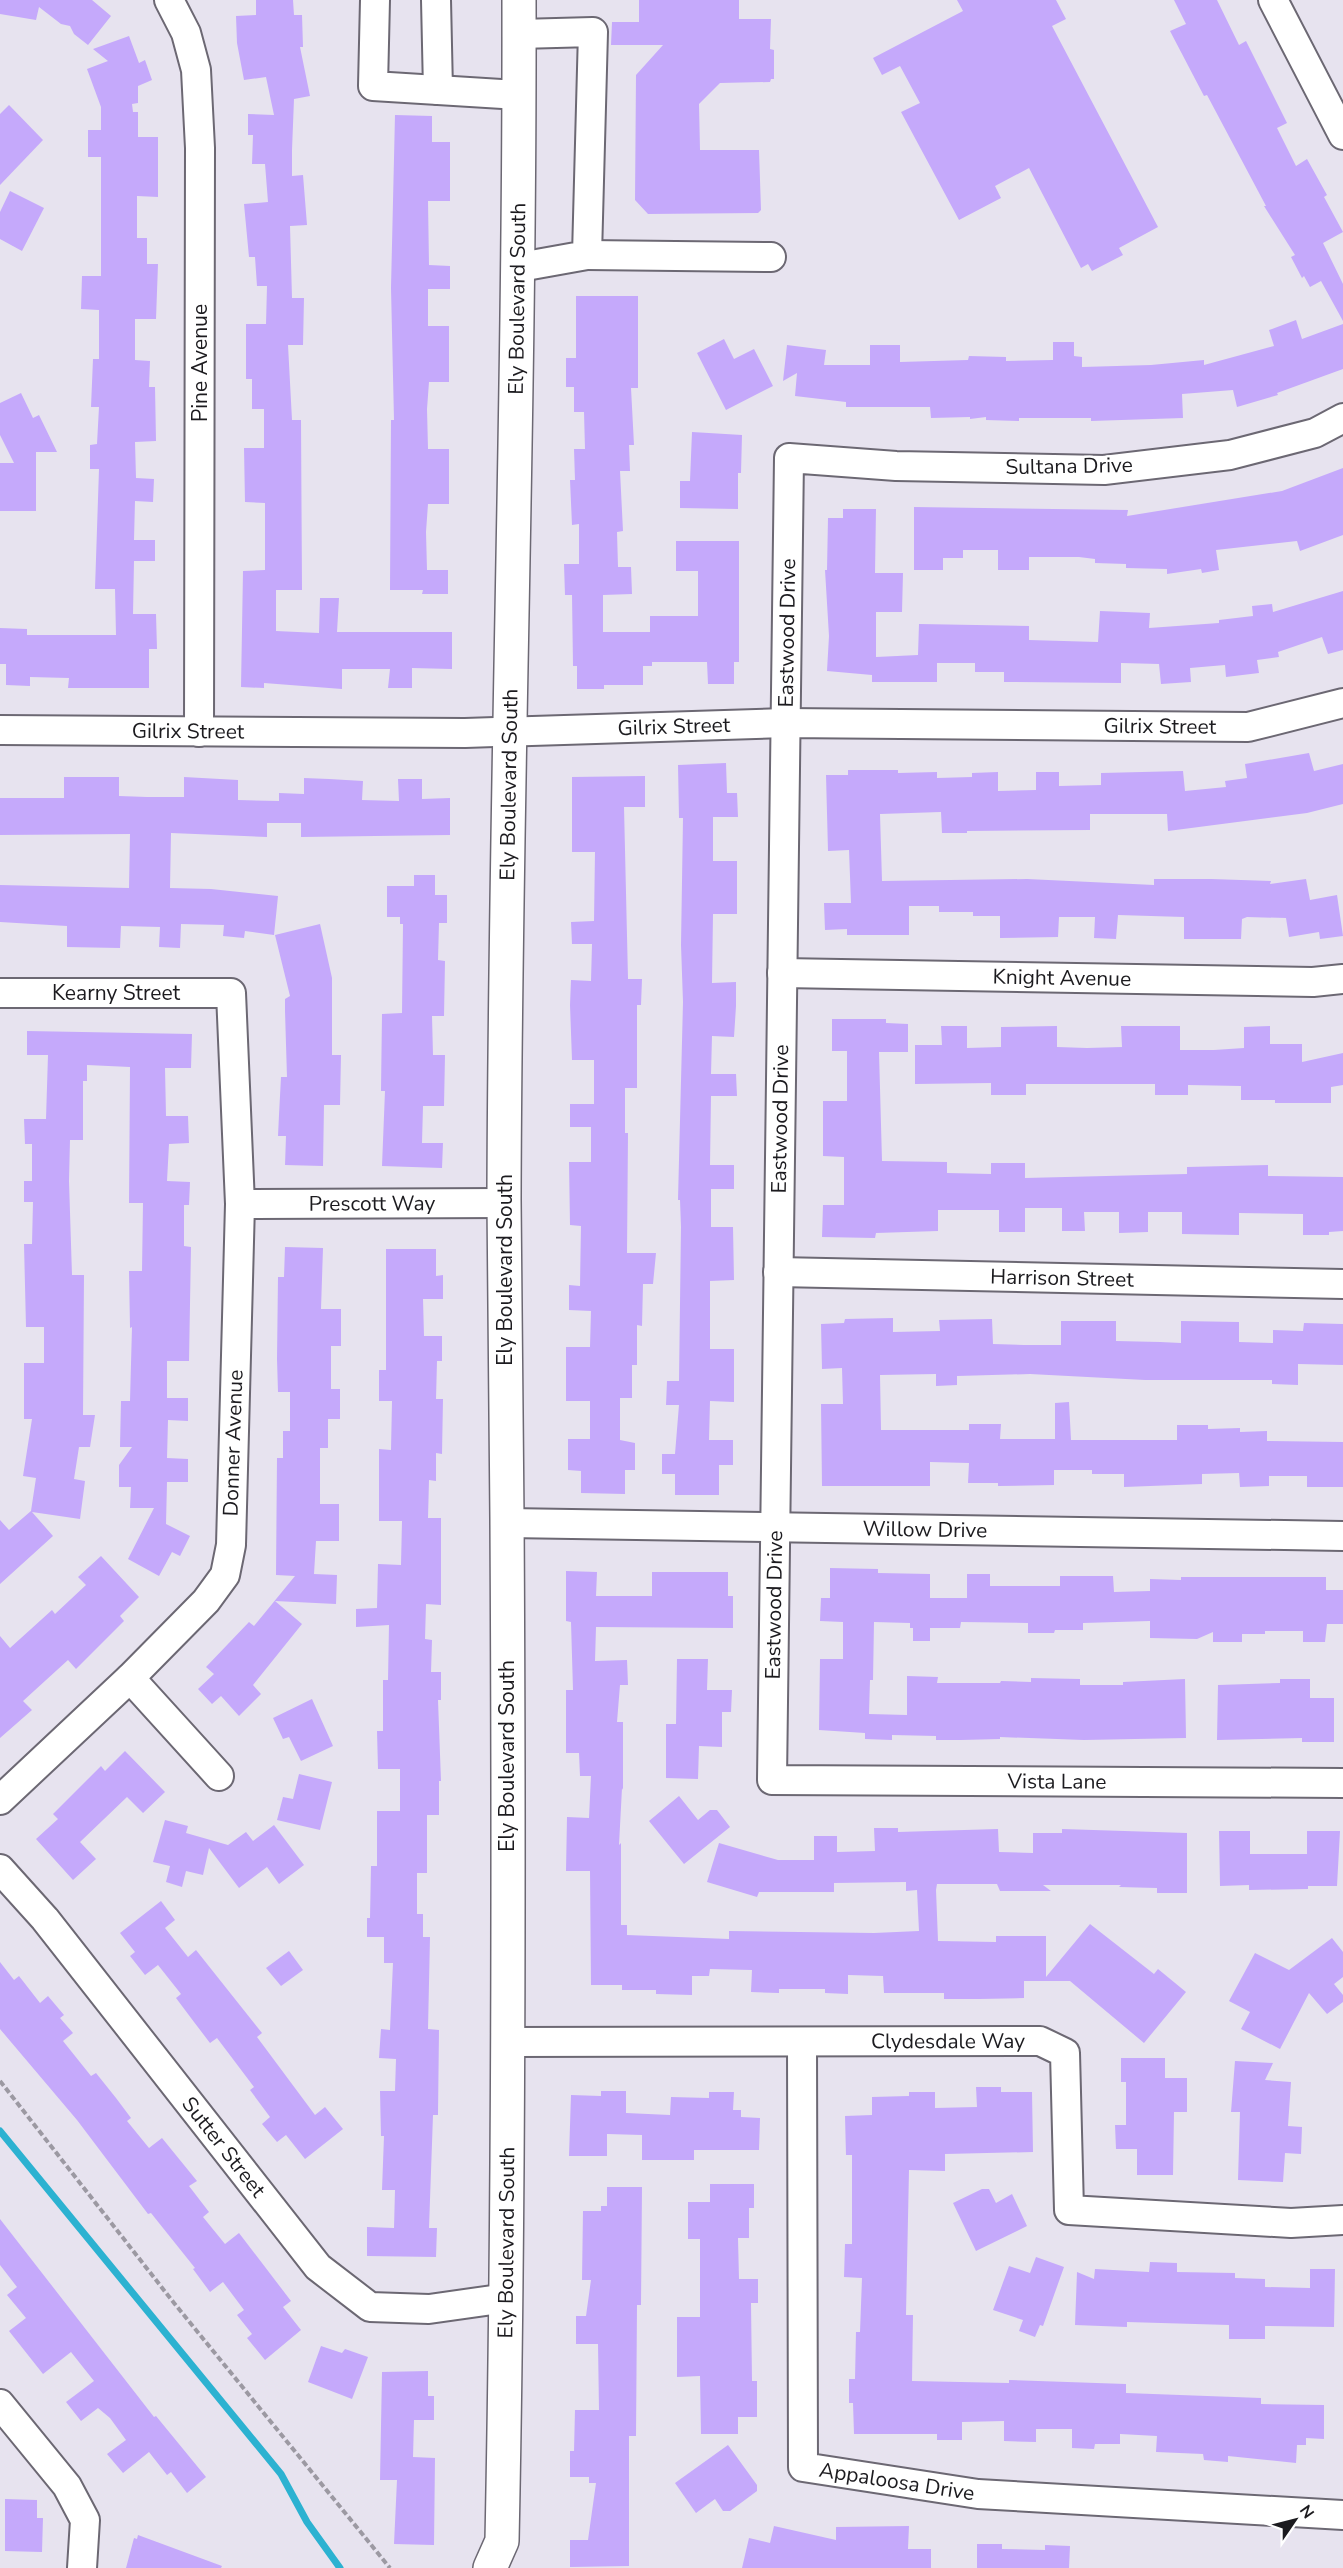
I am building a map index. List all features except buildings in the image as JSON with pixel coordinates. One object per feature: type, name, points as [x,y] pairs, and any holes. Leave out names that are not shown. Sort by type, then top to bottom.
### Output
[{"type":"main road","name":"Ely Boulevard South","points":[[502,2559],[507,2298],[507,1523],[504,1203],[509,732],[520,267],[519,0]]},
{"type":"street","name":"Pine Avenue","points":[[169,0],[186,33],[196,69],[200,148],[199,732]]},
{"type":"street","points":[[375,0],[373,86],[519,94]]},
{"type":"street","points":[[436,0],[438,90]]},
{"type":"street","points":[[1273,0],[1343,135]]},
{"type":"street","points":[[519,34],[593,32],[587,255]]},
{"type":"street","points":[[520,267],[587,255],[771,257]]},
{"type":"street","name":"Sultana Drive","points":[[789,458],[896,466],[1104,470],[1230,455],[1315,433],[1343,418]]},
{"type":"street","name":"Eastwood Drive","points":[[772,1780],[789,458]]},
{"type":"street","name":"Gilrix Street","points":[[0,730],[509,732],[786,723],[1248,727],[1343,703]]},
{"type":"street","name":"Knight Avenue","points":[[782,973],[1313,982],[1343,979]]},
{"type":"street","name":"Kearny Street","points":[[0,993],[231,993]]},
{"type":"street","name":"Donner Avenue","points":[[0,1800],[130,1678],[206,1601],[225,1575],[231,1545],[240,1204],[231,993]]},
{"type":"street","name":"Prescott Way","points":[[240,1204],[504,1203]]},
{"type":"street","name":"Harrison Street","points":[[778,1272],[1343,1284]]},
{"type":"street","name":"Willow Drive","points":[[507,1523],[1343,1536]]},
{"type":"street","points":[[130,1678],[219,1776]]},
{"type":"street","name":"Vista Lane","points":[[772,1780],[1343,1783]]},
{"type":"street","name":"Sutter Street","points":[[0,1869],[45,1919],[318,2267],[370,2307],[429,2308],[507,2298]]},
{"type":"street","name":"Clydesdale Way","points":[[506,2042],[1040,2041],[1065,2053],[1069,2210],[1291,2223],[1343,2220]]},
{"type":"street","name":"Appaloosa Drive","points":[[802,2043],[803,2468],[978,2494],[1343,2515]]},
{"type":"street","points":[[0,2404],[68,2486],[85,2520],[82,2568]]},
{"type":"path","points":[[0,2081],[174,2302],[390,2568]]},
{"type":"waterway","points":[[0,2131],[281,2474],[307,2522],[340,2568]]}]
